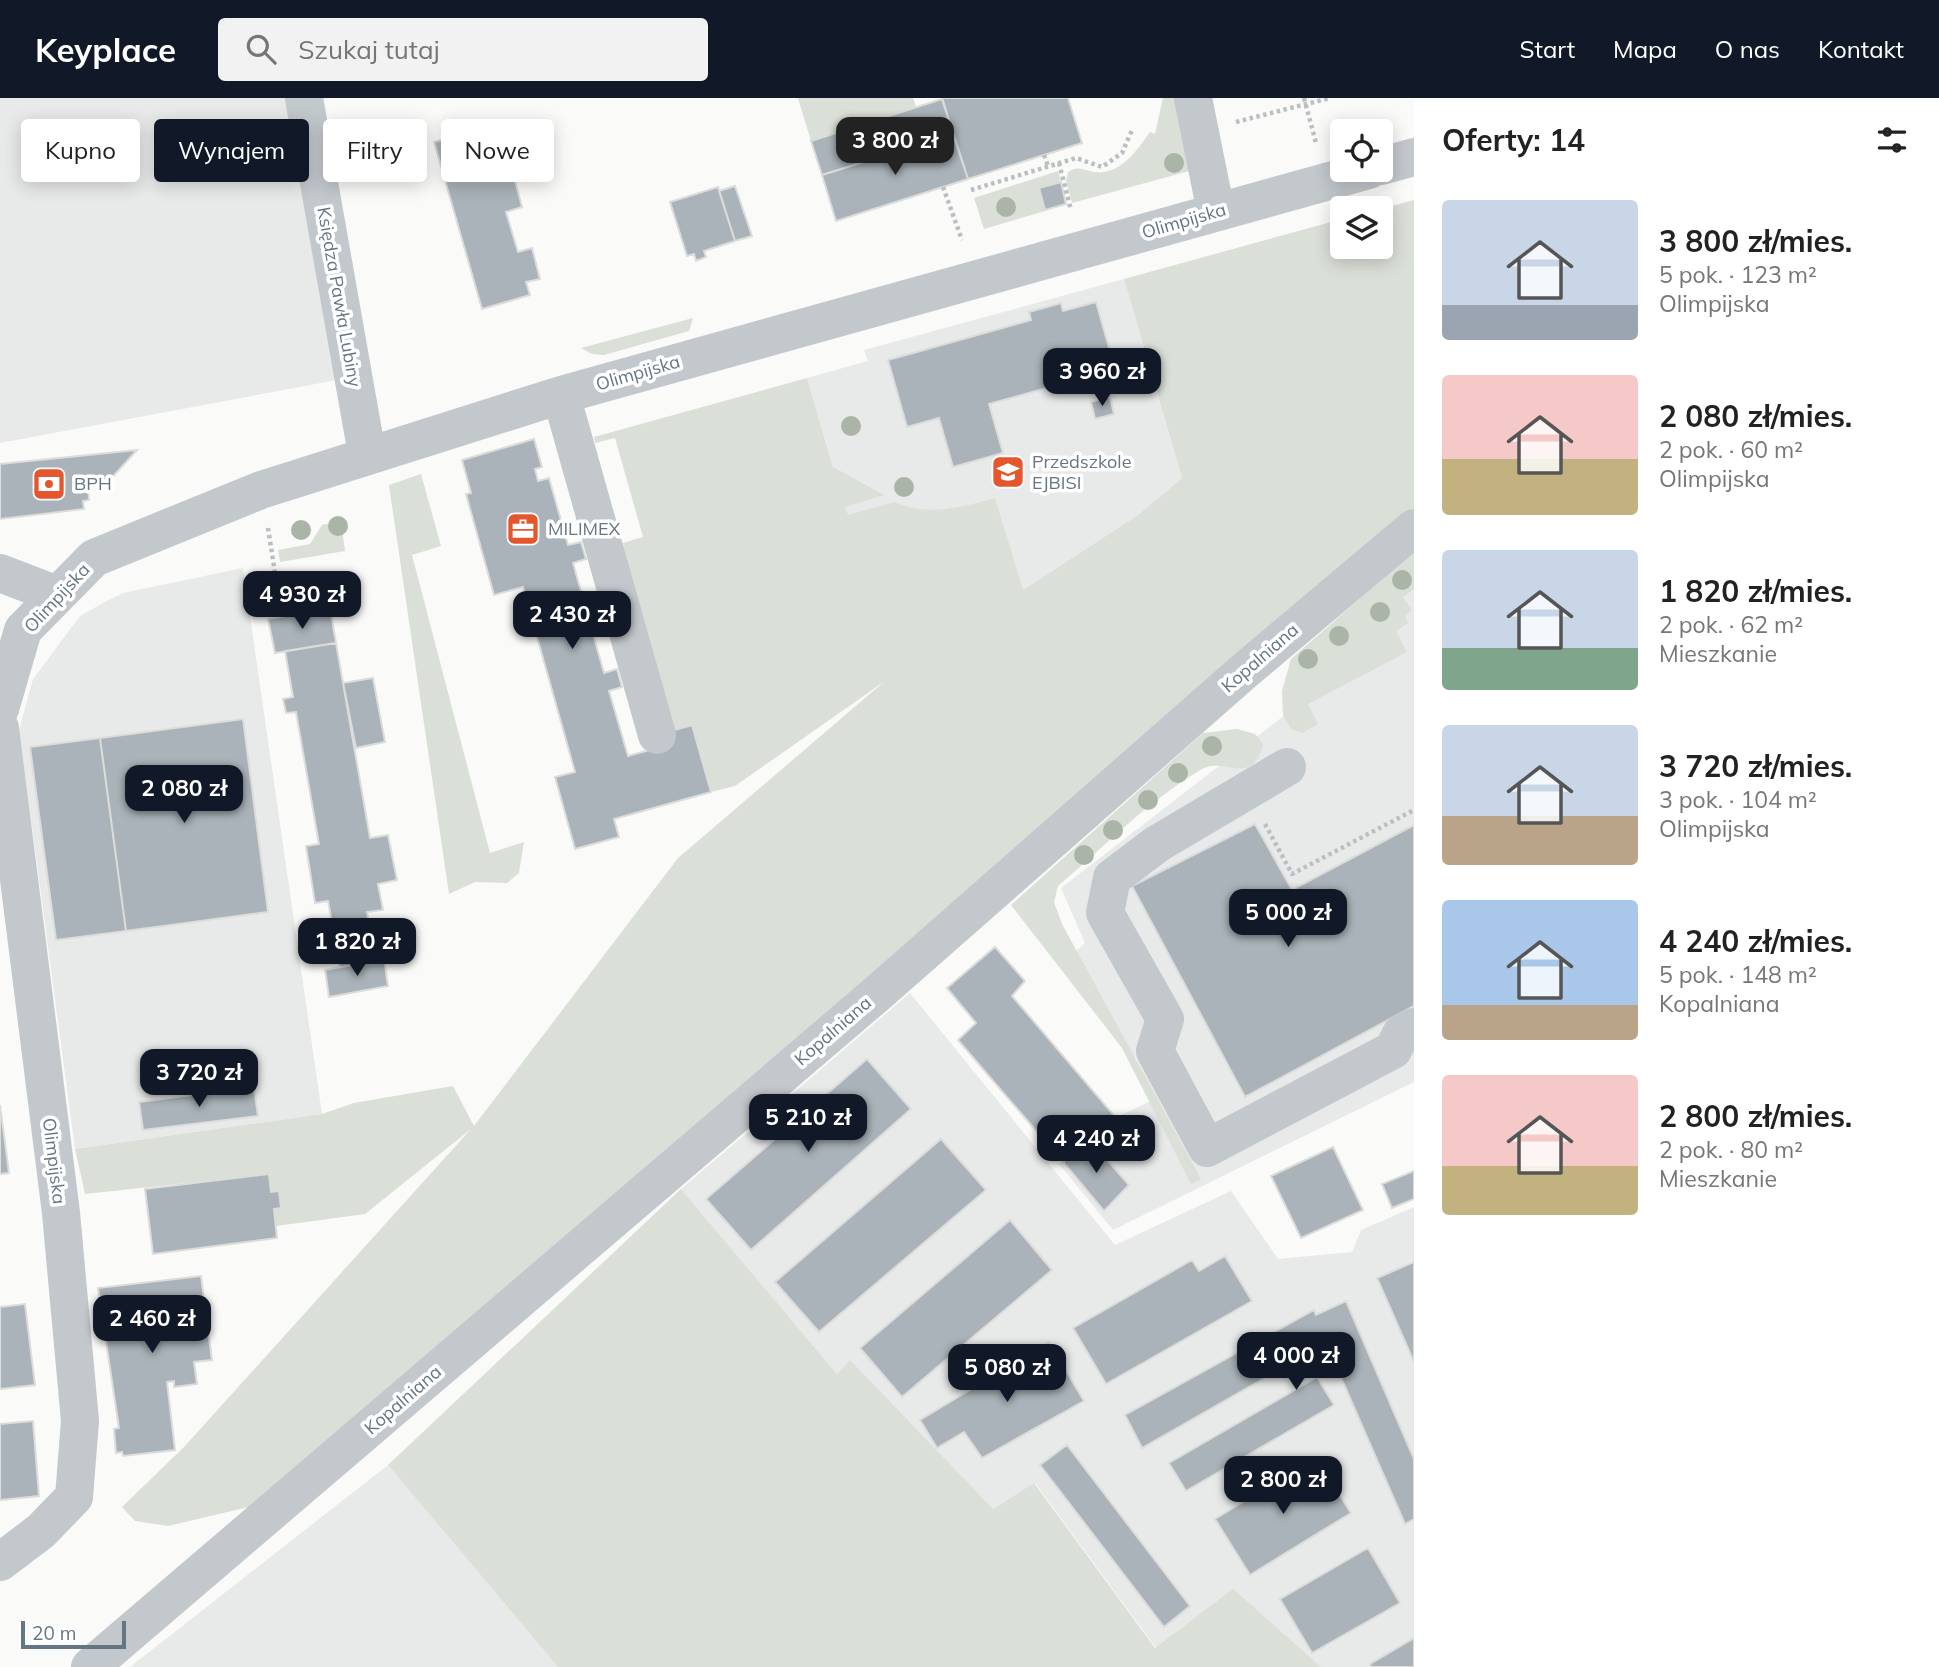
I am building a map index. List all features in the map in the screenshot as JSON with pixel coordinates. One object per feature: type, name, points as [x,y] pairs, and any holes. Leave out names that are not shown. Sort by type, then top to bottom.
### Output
[{"type":"street","name":"Księdza Pawła Lubiny","points":[[304,98],[367,454]]},
{"type":"street","points":[[1193,98],[1216,212]]},
{"type":"street","points":[[1393,163],[1414,157]]},
{"type":"street","name":"Olimpijska","points":[[0,709],[23,630],[93,558],[261,490],[367,454],[561,395],[1330,180]]},
{"type":"street","points":[[561,395],[657,735]]},
{"type":"street","name":"Kopalniana","points":[[90,1667],[1414,528]]},
{"type":"street","points":[[0,573],[57,595]]},
{"type":"street","name":"Olimpijska","points":[[0,728],[61,1213],[80,1421],[74,1497],[41,1531],[0,1562]]},
{"type":"street","points":[[1287,767],[1157,844],[1112,878],[1105,913],[1165,1019],[1156,1051],[1207,1148],[1393,1051],[1401,1034],[1414,1027]]},
{"type":"path","points":[[1230,113],[1233,123],[1296,107],[1305,101],[1330,98]]},
{"type":"path","points":[[1305,101],[1316,143]]},
{"type":"path","points":[[971,190],[1076,158],[1102,167],[1122,153],[1133,128]]},
{"type":"path","points":[[1044,155],[1048,166]]},
{"type":"path","points":[[1059,163],[1071,210]]},
{"type":"path","points":[[943,187],[962,240]]},
{"type":"path","points":[[268,529],[282,617]]},
{"type":"path","points":[[1263,821],[1292,874],[1414,810]]},
{"type":"shaded area","points":[[0,98],[287,98],[291,119],[154,119],[154,182],[302,182],[337,380],[0,443]]},
{"type":"shaded area","points":[[798,98],[913,98],[916,107],[811,141]]},
{"type":"shaded area","points":[[1163,98],[1180,98],[1193,170],[1072,203],[1066,181],[1068,172],[1078,168],[1103,172],[1120,166],[1150,132],[1155,134]]},
{"type":"shaded area","points":[[1058,171],[1061,182],[1039,188],[1045,211],[984,229],[974,198]]},
{"type":"shaded area","points":[[1414,200],[1414,509],[1007,862],[253,1506],[168,1526],[135,1521],[122,1507],[184,1447],[471,1129],[365,1214],[276,1226],[274,1209],[281,1208],[279,1192],[271,1192],[269,1174],[85,1194],[75,1149],[322,1114],[354,1103],[453,1086],[474,1126],[678,858],[885,681],[735,786],[711,792],[692,725],[661,734],[623,543],[643,537],[615,438],[595,443],[594,437],[807,378],[833,467],[884,495],[845,507],[848,515],[895,502],[907,507],[933,510],[995,498],[1023,590],[1138,515],[1182,478],[1124,279],[1330,222],[1330,259],[1393,259],[1393,206]]},
{"type":"shaded area","name":"Przedszkole EJBISI","points":[[1124,279],[1182,478],[1138,515],[894,674],[807,378],[868,361],[864,350]]},
{"type":"shaded area","points":[[693,318],[689,331],[604,355],[592,354],[581,348]]},
{"type":"shaded area","points":[[421,474],[441,546],[412,555],[490,853],[524,842],[519,873],[507,883],[475,882],[449,894],[389,485]]},
{"type":"shaded area","points":[[341,521],[345,551],[280,562],[278,550],[310,544],[322,525]]},
{"type":"shaded area","points":[[1414,551],[1414,589],[1403,597],[1412,610],[1405,616],[1408,623],[1396,631],[1407,652],[1308,704],[1318,724],[1302,733],[1291,729],[1283,715],[1282,691],[1291,659]]},
{"type":"shaded area","points":[[243,568],[322,1114],[75,1149],[19,730],[33,679],[80,616],[103,603],[123,593]]},
{"type":"shaded area","points":[[1414,581],[1414,1082],[1113,1230],[1059,1164],[1121,1115],[1151,1101],[1136,1058],[1059,966],[1085,943],[1061,888],[1382,640],[1395,592]]},
{"type":"shaded area","points":[[1237,729],[1255,734],[1263,744],[1252,765],[1245,768],[1211,766],[1182,781],[1145,809],[1058,886],[1054,902],[1062,924],[1201,1179],[1191,1184],[1122,1048],[1011,905],[1203,733]]},
{"type":"shaded area","points":[[910,993],[1115,1245],[1231,1191],[1278,1259],[1352,1252],[1361,1230],[1414,1207],[1414,1667],[1307,1667],[1156,1648],[1035,1483],[986,1513],[850,1361],[837,1374],[681,1189]]},
{"type":"shaded area","points":[[681,1189],[837,1374],[850,1360],[993,1509],[1034,1483],[1155,1648],[1233,1589],[1321,1667],[558,1667],[388,1465]]},
{"type":"shaded area","points":[[388,1465],[558,1667],[130,1667]]},
{"type":"building","points":[[942,98],[1068,98],[1082,143],[968,179]]},
{"type":"building","points":[[942,99],[953,134],[822,175],[811,141]]},
{"type":"building","points":[[953,134],[968,179],[836,221],[822,175]]},
{"type":"building","points":[[441,140],[441,166],[434,142]]},
{"type":"building","points":[[445,182],[515,182],[522,207],[506,212],[518,252],[532,248],[540,279],[526,282],[530,295],[482,309]]},
{"type":"building","points":[[1061,182],[1066,204],[1045,210],[1039,188]]},
{"type":"building","points":[[735,186],[752,236],[735,241],[719,191]]},
{"type":"building","points":[[718,187],[735,241],[704,251],[706,257],[696,261],[694,254],[687,256],[670,202]]},
{"type":"building","points":[[1096,302],[1115,369],[989,404],[1003,453],[953,467],[939,418],[907,427],[888,360],[1031,320],[1029,312],[1061,303],[1063,311]]},
{"type":"building","points":[[1110,397],[1114,414],[1095,419],[1091,402]]},
{"type":"building","points":[[534,439],[542,467],[535,469],[538,481],[549,478],[568,545],[581,542],[586,559],[573,563],[604,673],[617,669],[622,687],[609,691],[628,756],[664,746],[661,734],[692,725],[711,792],[614,819],[619,837],[575,849],[555,777],[575,772],[523,587],[494,595],[466,494],[471,493],[462,460]]},
{"type":"building","name":"BPH","points":[[137,450],[107,483],[88,485],[89,500],[83,501],[84,509],[0,519],[0,464]]},
{"type":"building","points":[[330,608],[336,643],[275,653],[268,619]]},
{"type":"building","points":[[336,643],[370,838],[388,835],[397,880],[378,884],[383,910],[367,912],[375,961],[340,967],[328,901],[315,903],[306,846],[319,844],[296,712],[286,713],[283,699],[293,697],[285,651]]},
{"type":"building","points":[[373,678],[385,742],[356,748],[343,683]]},
{"type":"building","points":[[243,719],[268,912],[126,931],[100,738]]},
{"type":"building","points":[[100,738],[126,931],[56,940],[30,747]]},
{"type":"building","points":[[1255,824],[1292,890],[1414,825],[1414,1006],[1245,1097],[1132,886]]},
{"type":"building","points":[[995,947],[1025,981],[1012,996],[1117,1119],[1063,1162],[958,1040],[976,1023],[947,988]]},
{"type":"building","points":[[384,959],[388,986],[329,997],[325,970]]},
{"type":"building","points":[[867,1059],[911,1109],[751,1250],[706,1199]]},
{"type":"building","points":[[254,1087],[258,1116],[143,1130],[139,1102]]},
{"type":"building","points":[[0,1105],[9,1173],[0,1174]]},
{"type":"building","points":[[941,1139],[986,1190],[819,1332],[775,1282]]},
{"type":"building","points":[[1090,1140],[1129,1185],[1104,1211],[1063,1162]]},
{"type":"building","points":[[1333,1147],[1363,1210],[1301,1238],[1271,1176]]},
{"type":"building","points":[[1414,1171],[1414,1199],[1392,1208],[1382,1184]]},
{"type":"building","points":[[269,1174],[271,1192],[279,1191],[281,1208],[274,1209],[277,1238],[153,1254],[145,1189]]},
{"type":"building","points":[[1010,1220],[1052,1270],[902,1397],[860,1348]]},
{"type":"building","points":[[1225,1256],[1252,1301],[1106,1384],[1073,1328],[1192,1260],[1199,1271]]},
{"type":"building","points":[[1414,1262],[1414,1362],[1377,1278]]},
{"type":"building","points":[[201,1276],[212,1360],[194,1362],[197,1384],[174,1387],[174,1381],[167,1382],[175,1450],[123,1456],[122,1452],[116,1453],[114,1429],[119,1428],[98,1288]]},
{"type":"building","points":[[1346,1301],[1414,1459],[1414,1519],[1405,1524],[1326,1343],[1142,1448],[1125,1415],[1314,1310],[1316,1315]]},
{"type":"building","points":[[25,1304],[35,1385],[0,1389],[0,1307]]},
{"type":"building","points":[[1049,1342],[1084,1401],[982,1458],[964,1432],[937,1448],[920,1420]]},
{"type":"building","points":[[1317,1377],[1334,1405],[1186,1491],[1169,1463]]},
{"type":"building","points":[[33,1421],[39,1496],[0,1500],[0,1424]]},
{"type":"building","points":[[1067,1445],[1190,1606],[1164,1627],[1040,1465]]},
{"type":"building","points":[[1316,1457],[1351,1513],[1250,1575],[1215,1519]]},
{"type":"building","points":[[1368,1548],[1400,1603],[1312,1653],[1280,1599]]},
{"type":"building","points":[[1414,1638],[1414,1667],[1371,1667],[1370,1664]]},
{"type":"place","name":"Przedszkole EJBISI","points":[[1008,472]]},
{"type":"place","name":"BPH","points":[[49,484]]},
{"type":"place","name":"MILIMEX","points":[[523,529]]}]
